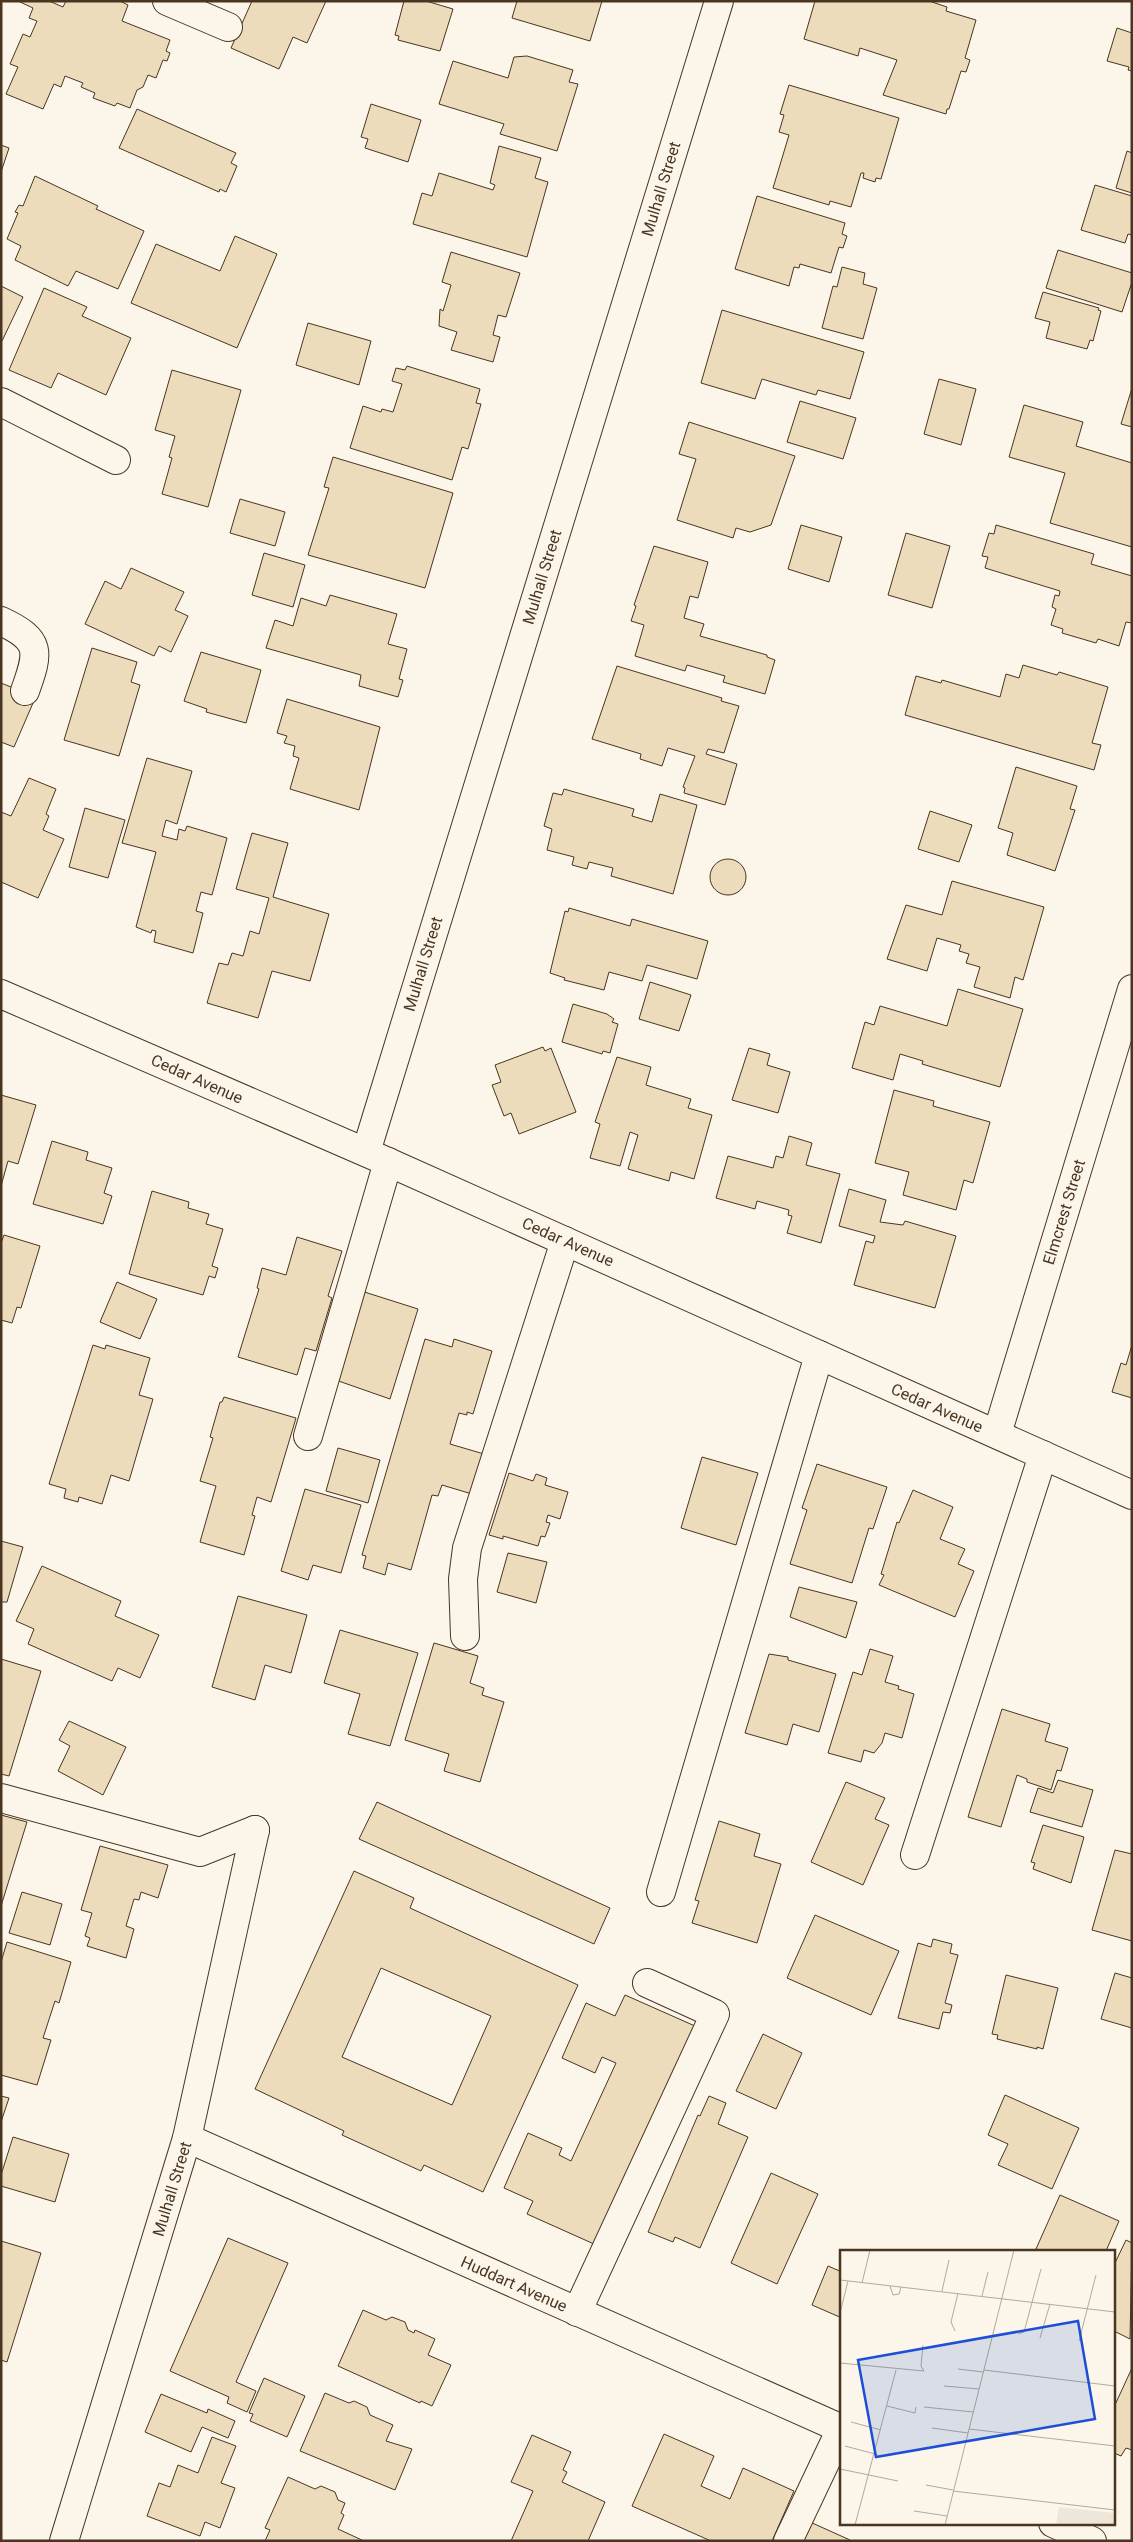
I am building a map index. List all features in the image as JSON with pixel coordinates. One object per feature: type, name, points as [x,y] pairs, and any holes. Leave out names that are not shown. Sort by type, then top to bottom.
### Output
[{"type":"street","points":[[167,1],[228,28]]},
{"type":"street","name":"Mulhall Street","points":[[308,1436],[377,1157],[719,1]]},
{"type":"street","points":[[1,402],[116,460]]},
{"type":"street","points":[[1,621],[17,628],[33,643],[36,662],[25,691]]},
{"type":"street","name":"Elmcrest Street","points":[[997,1434],[1132,989]]},
{"type":"street","name":"Cedar Avenue","points":[[1,994],[377,1157],[1132,1495]]},
{"type":"street","points":[[465,1636],[463,1579],[467,1548],[565,1241]]},
{"type":"street","points":[[661,1892],[819,1355]]},
{"type":"street","points":[[915,1855],[1043,1455]]},
{"type":"street","name":"Mulhall Street","points":[[1,1798],[200,1852],[255,1830],[188,2138],[64,2541]]},
{"type":"street","points":[[577,2312],[715,2014],[647,1984]]},
{"type":"street","name":"Huddart Avenue","points":[[188,2138],[840,2429]]},
{"type":"street","points":[[788,2541],[840,2431]]},
{"type":"street","points":[[1055,2524],[1092,2541]]},
{"type":"building","points":[[18,1],[49,1],[63,7],[66,1],[120,1],[128,5],[122,21],[170,40],[166,51],[170,53],[167,61],[163,60],[156,78],[148,75],[143,87],[137,90],[130,108],[117,103],[115,106],[93,98],[95,93],[81,87],[83,83],[65,76],[61,87],[54,84],[43,109],[6,94],[18,67],[10,64],[23,34],[30,37],[37,21],[29,18],[33,8]]},
{"type":"building","points":[[252,1],[326,1],[307,43],[293,37],[279,69],[231,48]]},
{"type":"building","points":[[404,1],[426,1],[453,9],[440,51],[398,40],[399,36],[395,35]]},
{"type":"building","points":[[517,1],[602,1],[590,41],[512,18]]},
{"type":"building","points":[[815,1],[929,1],[947,7],[946,11],[976,20],[965,58],[970,60],[966,72],[961,71],[946,114],[883,95],[897,60],[860,48],[858,56],[804,39]]},
{"type":"building","points":[[1117,28],[1132,33],[1132,71],[1128,70],[1129,67],[1107,61]]},
{"type":"building","points":[[527,56],[573,70],[569,82],[578,84],[557,151],[500,134],[504,124],[439,104],[453,61],[508,78],[514,57]]},
{"type":"building","points":[[789,85],[899,118],[881,179],[876,178],[875,182],[863,178],[864,173],[861,173],[851,207],[830,201],[829,205],[773,188],[789,135],[779,132],[784,115],[780,114]]},
{"type":"building","points":[[371,104],[421,120],[408,162],[365,148],[368,139],[361,137]]},
{"type":"building","points":[[137,109],[236,153],[231,163],[237,166],[226,192],[220,189],[219,192],[119,148]]},
{"type":"building","points":[[1,145],[9,148],[1,172]]},
{"type":"building","points":[[499,146],[541,158],[535,178],[548,182],[527,257],[413,224],[422,193],[432,196],[439,173],[493,190],[495,185],[490,183]]},
{"type":"building","points":[[1127,151],[1132,153],[1132,193],[1116,188]]},
{"type":"building","points":[[35,176],[98,206],[96,209],[144,231],[118,289],[76,271],[68,286],[15,260],[21,246],[7,239],[18,213],[15,212],[19,205],[23,206]]},
{"type":"building","points":[[1095,185],[1132,196],[1132,235],[1128,234],[1125,243],[1081,230]]},
{"type":"building","points":[[757,196],[845,223],[842,234],[847,236],[843,248],[839,247],[831,273],[800,264],[799,268],[794,267],[789,286],[735,269]]},
{"type":"building","points":[[235,236],[277,254],[237,348],[131,303],[156,244],[220,271]]},
{"type":"building","points":[[1058,250],[1132,273],[1132,282],[1122,312],[1046,288]]},
{"type":"building","points":[[451,252],[520,273],[506,317],[498,315],[493,335],[500,337],[493,362],[451,350],[457,332],[439,326],[440,309],[443,311],[451,285],[442,282]]},
{"type":"building","points":[[842,267],[865,273],[863,284],[877,288],[863,339],[822,328],[833,286],[837,287]]},
{"type":"building","points":[[1,286],[23,297],[2,341],[1,341]]},
{"type":"building","points":[[44,288],[87,307],[82,316],[131,338],[106,395],[58,373],[51,388],[9,370]]},
{"type":"building","points":[[1043,292],[1099,308],[1098,310],[1101,311],[1093,341],[1090,340],[1087,349],[1046,338],[1050,322],[1035,318]]},
{"type":"building","points":[[722,310],[864,352],[850,399],[818,390],[816,395],[762,379],[755,399],[701,383]]},
{"type":"building","points":[[308,323],[371,341],[359,385],[296,365]]},
{"type":"building","points":[[407,366],[480,389],[476,403],[481,404],[468,449],[462,447],[452,480],[350,448],[363,406],[381,412],[382,409],[393,412],[402,384],[392,381],[396,368],[405,370]]},
{"type":"building","points":[[172,370],[241,390],[208,507],[162,494],[172,458],[169,457],[175,436],[155,430]]},
{"type":"building","points":[[939,379],[976,389],[961,445],[924,434]]},
{"type":"building","points":[[1132,388],[1132,427],[1121,424]]},
{"type":"building","points":[[800,401],[856,418],[843,459],[787,442]]},
{"type":"building","points":[[1024,405],[1083,422],[1076,446],[1132,463],[1132,547],[1050,523],[1065,473],[1009,457]]},
{"type":"building","points":[[689,422],[795,456],[771,525],[750,532],[736,528],[733,538],[677,520],[696,459],[679,454]]},
{"type":"building","points":[[333,457],[453,493],[425,588],[308,555],[329,488],[324,487]]},
{"type":"building","points":[[240,499],[285,512],[275,546],[230,533]]},
{"type":"building","points":[[801,525],[842,537],[829,582],[788,569]]},
{"type":"building","points":[[996,525],[1094,554],[1091,564],[1132,576],[1132,623],[1126,622],[1119,646],[1098,639],[1096,643],[1062,633],[1063,629],[1051,625],[1056,609],[1052,607],[1055,595],[1059,596],[1060,591],[985,568],[988,557],[982,556],[989,533],[994,534]]},
{"type":"building","points":[[906,533],[950,546],[932,608],[888,595]]},
{"type":"building","points":[[654,546],[708,562],[698,598],[690,596],[684,618],[704,624],[700,636],[767,655],[767,657],[775,660],[765,694],[723,682],[725,676],[687,665],[685,671],[635,656],[644,625],[631,621],[636,606],[634,605]]},
{"type":"building","points":[[264,553],[305,565],[293,607],[252,595]]},
{"type":"building","points":[[131,568],[184,592],[175,610],[188,616],[171,652],[159,646],[154,656],[85,624],[105,581],[121,589]]},
{"type":"building","points":[[330,595],[397,614],[388,644],[407,649],[399,679],[403,680],[398,697],[359,686],[361,675],[266,648],[275,620],[293,626],[301,598],[326,606]]},
{"type":"building","points":[[92,648],[137,662],[131,682],[140,685],[119,756],[64,740]]},
{"type":"building","points":[[201,652],[261,670],[246,723],[206,712],[207,709],[184,701]]},
{"type":"building","points":[[1023,665],[1057,675],[1059,672],[1108,687],[1092,743],[1101,745],[1094,770],[905,715],[916,676],[941,683],[942,680],[1000,697],[1006,674],[1019,678]]},
{"type":"building","points":[[617,666],[722,698],[721,701],[739,706],[724,753],[708,749],[706,754],[737,764],[725,805],[684,793],[685,788],[683,787],[695,756],[668,748],[662,766],[640,759],[641,754],[592,739]]},
{"type":"building","points":[[1,683],[16,689],[14,695],[33,703],[14,747],[1,742]]},
{"type":"building","points":[[287,699],[380,727],[359,810],[290,789],[299,758],[293,756],[295,746],[284,743],[287,736],[277,733]]},
{"type":"building","points":[[147,758],[192,771],[177,824],[166,820],[162,836],[177,840],[179,829],[185,831],[187,826],[227,838],[212,895],[201,892],[196,911],[203,913],[193,953],[154,942],[156,931],[152,930],[151,933],[136,927],[156,852],[122,843]]},
{"type":"building","points":[[1016,767],[1077,786],[1070,809],[1075,810],[1055,871],[1007,855],[1013,833],[998,828]]},
{"type":"building","points":[[29,778],[56,789],[46,814],[49,816],[43,830],[64,839],[38,898],[1,882],[1,812],[11,816]]},
{"type":"building","points":[[564,789],[634,809],[632,816],[652,822],[660,794],[697,805],[673,894],[611,876],[613,868],[589,862],[587,869],[572,865],[574,857],[547,850],[552,829],[544,826],[553,793],[562,795]]},
{"type":"building","points":[[85,808],[125,820],[108,878],[69,867]]},
{"type":"building","points":[[930,811],[972,825],[959,862],[918,849]]},
{"type":"building","points":[[252,833],[288,843],[273,897],[329,914],[310,981],[272,971],[258,1018],[207,1003],[219,963],[228,965],[232,953],[243,956],[250,931],[259,934],[269,898],[236,889]]},
{"type":"building","points":[[728,859],[735,860],[741,864],[745,870],[745,884],[741,890],[735,894],[728,895],[721,894],[715,890],[711,884],[710,877],[711,870],[715,864],[721,860]]},
{"type":"building","points":[[952,881],[1044,907],[1023,980],[1015,977],[1010,998],[974,987],[980,967],[966,963],[969,954],[959,951],[961,945],[937,938],[927,971],[887,959],[906,905],[942,915]]},
{"type":"building","points":[[569,908],[630,926],[632,919],[708,941],[697,979],[647,965],[642,981],[609,972],[604,990],[564,980],[565,978],[550,973],[565,911],[568,912]]},
{"type":"building","points":[[650,982],[691,995],[679,1031],[639,1019]]},
{"type":"building","points":[[958,989],[1023,1009],[1000,1087],[922,1064],[923,1061],[900,1054],[893,1080],[852,1068],[865,1022],[874,1025],[880,1006],[947,1026]]},
{"type":"building","points":[[573,1004],[607,1014],[614,1019],[612,1022],[618,1024],[610,1053],[603,1051],[602,1054],[562,1042]]},
{"type":"building","points":[[543,1047],[545,1051],[551,1048],[576,1112],[519,1134],[511,1113],[504,1116],[492,1085],[501,1082],[495,1065]]},
{"type":"building","points":[[749,1048],[770,1054],[767,1065],[790,1072],[778,1113],[732,1100]]},
{"type":"building","points":[[617,1057],[651,1067],[646,1085],[691,1099],[688,1108],[712,1115],[694,1179],[671,1172],[669,1181],[628,1169],[638,1135],[630,1132],[620,1166],[590,1158],[600,1124],[595,1122]]},
{"type":"building","points":[[894,1090],[934,1101],[933,1106],[990,1122],[973,1183],[964,1180],[956,1210],[903,1195],[909,1172],[875,1163]]},
{"type":"building","points":[[1,1095],[36,1105],[18,1164],[8,1161],[1,1186]]},
{"type":"building","points":[[789,1136],[812,1143],[806,1165],[840,1174],[821,1243],[787,1233],[792,1216],[788,1215],[789,1210],[757,1201],[755,1209],[716,1198],[728,1156],[773,1168],[776,1156],[783,1158]]},
{"type":"building","points":[[52,1141],[88,1152],[86,1160],[112,1168],[104,1193],[112,1196],[103,1224],[33,1204]]},
{"type":"building","points":[[849,1189],[886,1200],[880,1222],[903,1225],[905,1221],[956,1236],[935,1308],[854,1285],[866,1241],[873,1243],[875,1236],[839,1226]]},
{"type":"building","points":[[152,1191],[189,1202],[188,1208],[209,1214],[206,1224],[223,1229],[212,1266],[218,1268],[215,1278],[209,1276],[203,1295],[129,1274]]},
{"type":"building","points":[[4,1235],[40,1246],[21,1308],[17,1307],[12,1323],[1,1320],[1,1243]]},
{"type":"building","points":[[297,1237],[342,1251],[328,1296],[332,1298],[316,1351],[305,1348],[297,1375],[238,1357],[259,1289],[257,1288],[262,1268],[286,1275]]},
{"type":"building","points":[[117,1282],[157,1299],[140,1339],[100,1322]]},
{"type":"building","points":[[355,1289],[418,1309],[390,1399],[330,1378]]},
{"type":"building","points":[[425,1339],[452,1347],[454,1339],[492,1351],[473,1414],[467,1412],[467,1415],[459,1413],[450,1444],[484,1454],[472,1494],[442,1485],[438,1496],[432,1495],[411,1570],[388,1563],[385,1575],[363,1568],[366,1556],[362,1555]]},
{"type":"building","points":[[93,1345],[105,1349],[106,1345],[150,1358],[139,1395],[153,1399],[129,1481],[111,1475],[102,1504],[79,1497],[78,1502],[64,1498],[66,1489],[49,1484]]},
{"type":"building","points":[[1132,1345],[1132,1398],[1112,1392],[1121,1363],[1126,1365]]},
{"type":"building","points":[[224,1397],[296,1418],[271,1502],[257,1497],[252,1515],[255,1516],[244,1555],[200,1542],[216,1486],[200,1481],[213,1438],[210,1437],[220,1402],[222,1402]]},
{"type":"building","points":[[338,1448],[380,1460],[368,1503],[326,1491]]},
{"type":"building","points":[[702,1457],[758,1473],[736,1545],[681,1528]]},
{"type":"building","points":[[817,1464],[887,1487],[873,1529],[869,1528],[852,1583],[790,1564],[807,1510],[802,1508]]},
{"type":"building","points":[[509,1473],[533,1481],[536,1474],[547,1478],[545,1485],[568,1492],[560,1519],[548,1515],[546,1522],[550,1523],[545,1537],[541,1536],[538,1546],[503,1536],[503,1539],[489,1535]]},
{"type":"building","points":[[305,1489],[361,1505],[341,1573],[313,1565],[308,1580],[281,1571]]},
{"type":"building","points":[[913,1490],[953,1507],[940,1539],[965,1549],[958,1564],[974,1571],[955,1617],[879,1585],[884,1575],[881,1574],[897,1522],[899,1523]]},
{"type":"building","points":[[1,1541],[23,1547],[7,1602],[1,1602]]},
{"type":"building","points":[[508,1553],[547,1562],[536,1603],[497,1592]]},
{"type":"building","points":[[42,1566],[121,1601],[115,1616],[159,1635],[140,1678],[118,1668],[112,1681],[28,1644],[34,1629],[16,1621]]},
{"type":"building","points":[[799,1587],[857,1602],[846,1638],[790,1617]]},
{"type":"building","points":[[238,1596],[307,1615],[291,1673],[265,1665],[255,1700],[212,1687]]},
{"type":"building","points":[[340,1630],[418,1653],[390,1746],[348,1734],[360,1694],[324,1683]]},
{"type":"building","points":[[434,1643],[478,1656],[470,1683],[484,1688],[482,1695],[504,1702],[480,1782],[444,1771],[449,1754],[405,1740]]},
{"type":"building","points":[[870,1649],[893,1656],[885,1682],[899,1686],[898,1689],[914,1694],[902,1738],[885,1733],[882,1743],[874,1753],[864,1750],[861,1762],[828,1753],[853,1672],[862,1675]]},
{"type":"building","points":[[769,1654],[788,1657],[788,1660],[836,1674],[819,1732],[793,1724],[787,1745],[745,1733]]},
{"type":"building","points":[[1,1659],[41,1671],[9,1776],[1,1774]]},
{"type":"building","points":[[1002,1709],[1050,1724],[1045,1741],[1068,1748],[1061,1771],[1057,1770],[1051,1790],[1027,1782],[1027,1779],[1017,1775],[1001,1827],[968,1817]]},
{"type":"building","points":[[69,1721],[126,1747],[103,1795],[58,1771],[70,1746],[59,1740]]},
{"type":"building","points":[[1058,1780],[1093,1790],[1082,1827],[1030,1812],[1038,1788],[1053,1793]]},
{"type":"building","points":[[846,1782],[885,1798],[875,1819],[889,1825],[863,1885],[811,1862]]},
{"type":"building","points":[[377,1802],[610,1908],[594,1944],[359,1839]]},
{"type":"building","points":[[1,1815],[27,1822],[1,1906]]},
{"type":"building","points":[[719,1821],[760,1834],[754,1856],[781,1864],[757,1943],[692,1923],[699,1901],[695,1900]]},
{"type":"building","points":[[1043,1825],[1084,1837],[1071,1883],[1033,1869],[1035,1863],[1031,1862]]},
{"type":"building","points":[[100,1846],[168,1865],[158,1898],[141,1892],[139,1900],[134,1899],[126,1926],[134,1929],[126,1958],[87,1946],[90,1938],[85,1936],[92,1913],[81,1910]]},
{"type":"building","points":[[1115,1850],[1132,1854],[1132,1941],[1092,1930]]},
{"type":"building","points":[[354,1871],[414,1898],[410,1908],[578,1985],[483,2192],[424,2165],[421,2171],[342,2135],[344,2131],[255,2089]],"holes":[[[381,1968],[491,2016],[452,2105],[342,2057]]]},
{"type":"building","points":[[22,1892],[62,1904],[50,1945],[9,1933]]},
{"type":"building","points":[[815,1915],[899,1951],[871,2015],[787,1978]]},
{"type":"building","points":[[933,1939],[952,1944],[950,1953],[958,1955],[945,2003],[952,2005],[950,2013],[943,2012],[939,2029],[898,2018],[918,1943],[931,1947]]},
{"type":"building","points":[[7,1942],[71,1962],[59,2003],[55,2001],[43,2038],[51,2040],[37,2085],[1,2075],[1,1962]]},
{"type":"building","points":[[1115,1973],[1132,1978],[1132,2028],[1101,2019]]},
{"type":"building","points":[[1006,1975],[1058,1988],[1043,2049],[997,2039],[998,2035],[992,2034]]},
{"type":"building","points":[[625,1995],[695,2026],[594,2244],[527,2214],[533,2201],[504,2188],[528,2133],[562,2148],[559,2155],[571,2161],[616,2063],[602,2057],[595,2073],[562,2058],[586,2003],[615,2016]]},
{"type":"building","points":[[763,2034],[802,2053],[776,2109],[736,2091]]},
{"type":"building","points":[[1005,2095],[1079,2128],[1052,2189],[998,2165],[1008,2144],[988,2135]]},
{"type":"building","points":[[1,2096],[9,2098],[1,2122]]},
{"type":"building","points":[[709,2096],[726,2103],[718,2124],[748,2137],[700,2248],[675,2237],[673,2242],[648,2232],[698,2115],[700,2116]]},
{"type":"building","points":[[13,2137],[69,2154],[55,2202],[1,2186],[1,2175]]},
{"type":"building","points":[[771,2173],[818,2194],[777,2284],[731,2263]]},
{"type":"building","points":[[1060,2195],[1119,2221],[1106,2250],[1036,2249]]},
{"type":"building","points":[[228,2238],[288,2263],[236,2382],[256,2391],[247,2412],[227,2403],[229,2397],[170,2371]]},
{"type":"building","points":[[1126,2240],[1132,2243],[1130,2339],[1116,2332],[1116,2261]]},
{"type":"building","points":[[1,2241],[41,2253],[7,2362],[1,2360]]},
{"type":"building","points":[[828,2266],[840,2271],[840,2317],[812,2305]]},
{"type":"building","points":[[363,2310],[386,2320],[392,2317],[405,2322],[408,2330],[414,2333],[415,2330],[435,2339],[428,2355],[451,2365],[432,2406],[421,2401],[420,2403],[338,2366]]},
{"type":"building","points":[[1132,2368],[1132,2450],[1126,2448],[1121,2456],[1116,2454],[1116,2403]]},
{"type":"building","points":[[264,2378],[305,2396],[287,2437],[250,2421],[253,2414],[249,2413]]},
{"type":"building","points":[[325,2393],[349,2403],[354,2401],[367,2407],[370,2415],[393,2425],[386,2441],[412,2449],[395,2490],[300,2451]]},
{"type":"building","points":[[161,2394],[207,2413],[208,2409],[235,2421],[228,2438],[202,2427],[191,2452],[145,2432]]},
{"type":"building","points":[[664,2434],[714,2456],[701,2486],[730,2499],[743,2468],[794,2491],[772,2541],[711,2541],[632,2506]]},
{"type":"building","points":[[532,2435],[571,2452],[563,2470],[567,2472],[562,2482],[605,2502],[588,2541],[511,2541],[533,2491],[511,2482]]},
{"type":"building","points":[[212,2437],[236,2446],[221,2483],[235,2488],[220,2528],[205,2522],[200,2536],[147,2516],[159,2483],[170,2487],[178,2465],[198,2473]]},
{"type":"building","points":[[288,2477],[315,2489],[321,2486],[335,2492],[338,2500],[345,2503],[341,2513],[344,2515],[338,2529],[364,2541],[265,2541],[270,2530],[265,2528]]},
{"type":"building","points":[[810,2522],[850,2540],[850,2541],[802,2541]]}]
